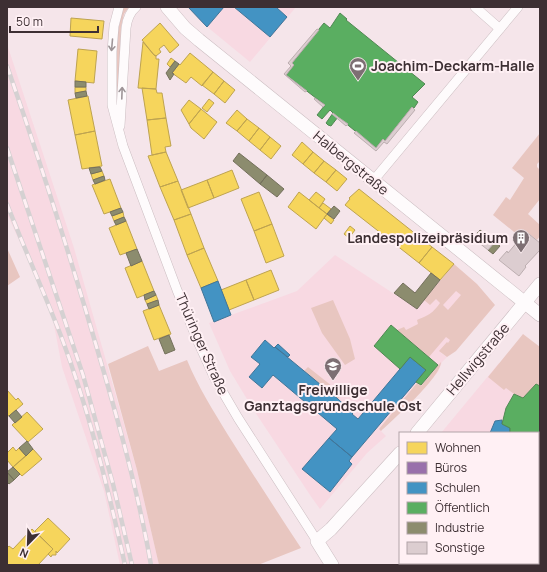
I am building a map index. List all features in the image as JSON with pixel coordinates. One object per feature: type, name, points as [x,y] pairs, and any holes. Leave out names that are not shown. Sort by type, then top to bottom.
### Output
[{"type":"street","name":"Thüringer Straße","points":[[119,7],[114,26],[112,52],[112,106],[123,146],[173,280],[214,377],[238,418],[317,541]]},
{"type":"street","name":"Thüringer Straße","points":[[120,132],[126,28],[127,21],[136,7]]},
{"type":"street","name":"Halbergstraße","points":[[167,7],[185,28],[199,40],[540,315]]},
{"type":"street","points":[[475,7],[500,29]]},
{"type":"street","points":[[373,181],[518,7]]},
{"type":"street","name":"Hellwigstraße","points":[[417,432],[540,284]]},
{"type":"street","points":[[332,565],[317,541],[331,529],[399,454]]},
{"type":"shaded area","points":[[123,7],[129,7],[124,14],[121,27],[118,106],[115,106],[117,44]]},
{"type":"shaded area","points":[[188,7],[296,7],[250,62],[200,21]]},
{"type":"shaded area","points":[[7,44],[74,248],[137,470],[159,565],[120,565],[104,491],[62,367],[51,309],[7,214]]},
{"type":"shaded area","points":[[540,133],[540,161],[537,164],[537,167],[540,170],[540,199],[528,214],[540,225],[540,236],[537,240],[524,230],[519,236],[493,215],[506,197],[510,200],[524,178],[512,168]]},
{"type":"shaded area","points":[[7,248],[20,277],[7,286]]},
{"type":"shaded area","name":"Freiwillige Ganztagsgrundschule Ost","points":[[335,255],[417,309],[450,269],[481,302],[441,353],[447,357],[442,362],[438,372],[381,431],[386,436],[367,453],[320,509],[253,409],[230,371],[209,323],[297,291]]},
{"type":"shaded area","points":[[454,264],[477,284],[495,305],[456,351],[447,357],[439,351],[450,340],[446,337],[429,357],[397,330],[404,327],[406,330],[418,324],[417,320],[430,314],[440,303],[436,299],[430,305],[424,300]],"holes":[[[456,291],[461,295],[448,310],[443,305]]]},
{"type":"shaded area","points":[[333,300],[350,339],[355,359],[345,365],[322,333],[311,308]]},
{"type":"shaded area","points":[[523,334],[540,347],[540,386],[536,384],[523,398],[506,388],[504,390],[488,377]]},
{"type":"shaded area","points":[[148,346],[159,371],[187,360],[211,407],[301,548],[258,565],[159,565],[137,470],[108,364]]},
{"type":"shaded area","points":[[441,362],[439,369],[425,387],[406,408],[381,431],[379,429],[417,383],[421,386]]},
{"type":"shaded area","points":[[499,363],[514,372],[514,394],[506,408],[502,424],[509,432],[442,432]]},
{"type":"shaded area","points":[[308,367],[342,394],[338,399],[304,371]]},
{"type":"building: Wohnen","points":[[71,18],[104,21],[102,39],[70,36]]},
{"type":"building: Wohnen","points":[[160,23],[179,45],[170,53],[164,45],[159,49],[161,52],[156,56],[142,40]]},
{"type":"building: Wohnen","points":[[143,42],[156,56],[156,59],[159,59],[156,89],[138,88]]},
{"type":"building: Wohnen","points":[[78,49],[97,51],[94,83],[75,81]]},
{"type":"building: Wohnen","points":[[190,53],[213,72],[202,86],[191,77],[186,83],[172,73]]},
{"type":"building: Wohnen","points":[[171,58],[175,61],[170,67],[167,64]]},
{"type":"building: Wohnen","points":[[213,72],[224,81],[214,94],[202,85]]},
{"type":"building: Wohnen","points":[[224,81],[235,90],[225,103],[214,94]]},
{"type":"building: Wohnen","points":[[75,87],[86,87],[86,91],[75,93]]},
{"type":"building: Wohnen","points":[[142,88],[156,89],[157,93],[162,93],[166,118],[147,120]]},
{"type":"building: Wohnen","points":[[88,96],[95,131],[75,135],[68,100]]},
{"type":"building: Wohnen","points":[[209,99],[214,103],[207,112],[202,108]]},
{"type":"building: Wohnen","points":[[189,100],[201,109],[189,124],[181,110]]},
{"type":"building: Wohnen","points":[[201,109],[217,122],[204,139],[191,128],[189,124]]},
{"type":"building: Wohnen","points":[[237,110],[247,119],[237,131],[226,123]]},
{"type":"building: Wohnen","points":[[166,118],[171,146],[165,147],[166,152],[152,155],[147,120]]},
{"type":"building: Wohnen","points":[[247,119],[259,128],[249,141],[237,131]]},
{"type":"building: Wohnen","points":[[259,128],[270,137],[260,150],[249,141]]},
{"type":"building: Wohnen","points":[[95,131],[102,166],[82,169],[75,135]]},
{"type":"building: Wohnen","points":[[270,137],[281,146],[271,159],[260,150]]},
{"type":"building: Wohnen","points":[[302,142],[313,152],[303,164],[292,155]]},
{"type":"building: Wohnen","points":[[166,152],[178,181],[160,187],[148,156]]},
{"type":"building: Wohnen","points":[[313,152],[324,161],[314,173],[303,164]]},
{"type":"building: Wohnen","points":[[324,161],[336,170],[326,182],[314,173]]},
{"type":"building: Wohnen","points":[[232,170],[239,188],[214,198],[207,180]]},
{"type":"building: Wohnen","points":[[336,170],[347,179],[337,191],[326,182]]},
{"type":"building: Wohnen","points":[[102,171],[104,176],[93,180],[91,174]]},
{"type":"building: Wohnen","points":[[110,179],[121,208],[104,214],[92,185]]},
{"type":"building: Wohnen","points":[[207,180],[214,198],[188,208],[181,190]]},
{"type":"building: Wohnen","points":[[178,181],[191,214],[174,220],[160,187]]},
{"type":"building: Wohnen","points":[[359,189],[432,247],[419,263],[345,205],[350,199],[349,198]]},
{"type":"building: Wohnen","points":[[259,192],[272,224],[254,231],[241,199]]},
{"type":"building: Wohnen","points":[[299,192],[327,214],[316,229],[288,207]]},
{"type":"building: Wohnen","points":[[316,192],[325,199],[319,208],[309,200]]},
{"type":"building: Wohnen","points":[[323,203],[331,209],[327,214],[319,208]]},
{"type":"building: Wohnen","points":[[123,212],[124,217],[114,221],[112,216]]},
{"type":"building: Wohnen","points":[[191,214],[204,248],[187,255],[174,220]]},
{"type":"building: Wohnen","points":[[327,214],[334,220],[331,224],[324,218]]},
{"type":"building: Wohnen","points":[[126,221],[137,249],[120,255],[109,228]]},
{"type":"building: Wohnen","points":[[272,224],[284,256],[266,263],[254,231]]},
{"type":"building: Wohnen","points":[[350,226],[355,230],[349,238],[344,234]]},
{"type":"building: Wohnen","points":[[432,247],[454,264],[440,280],[419,263]]},
{"type":"building: Wohnen","points":[[204,248],[218,281],[201,288],[187,255]]},
{"type":"building: Wohnen","points":[[142,261],[154,291],[137,298],[125,268]]},
{"type":"building: Wohnen","points":[[271,270],[279,290],[254,300],[246,280]]},
{"type":"building: Wohnen","points":[[246,280],[254,300],[229,310],[221,290]]},
{"type":"building: Wohnen","points":[[156,295],[158,300],[147,304],[145,300]]},
{"type":"building: Wohnen","points":[[159,305],[171,334],[154,340],[143,311]]},
{"type":"building: Wohnen","points":[[7,390],[16,400],[18,398],[23,404],[9,416],[7,415]]},
{"type":"building: Wohnen","points":[[27,412],[43,429],[28,442],[12,425]]},
{"type":"building: Wohnen","points":[[13,447],[16,451],[19,448],[26,456],[13,467],[7,460],[7,453]]},
{"type":"building: Wohnen","points":[[33,449],[42,459],[22,476],[13,467]]},
{"type":"building: Wohnen","points":[[48,518],[70,539],[57,553],[56,551],[56,555],[52,555],[51,557],[48,554],[53,549],[35,531]]},
{"type":"building: Wohnen","points":[[32,529],[53,549],[38,565],[7,565],[7,548],[9,546],[13,549]]},
{"type":"building: Büros","points":[[540,483],[540,511],[539,510]]},
{"type":"building: Schulen","points":[[188,7],[224,7],[207,27]]},
{"type":"building: Schulen","points":[[234,7],[276,7],[287,17],[270,37]]},
{"type":"building: Schulen","points":[[218,281],[231,315],[214,322],[201,288]]},
{"type":"building: Schulen","points":[[265,340],[338,399],[358,419],[410,357],[426,370],[352,457],[329,438],[337,429],[273,375],[262,388],[249,377],[260,364],[251,357]]},
{"type":"building: Schulen","points":[[278,344],[290,355],[288,357],[275,347]]},
{"type":"building: Schulen","points":[[502,420],[502,424],[510,428],[510,432],[490,432],[495,421]]},
{"type":"building: Schulen","points":[[329,438],[352,457],[349,461],[352,464],[330,492],[302,469]]},
{"type":"building: Öffentlich","name":"Joachim-Deckarm-Halle","points":[[340,13],[347,19],[346,20],[425,84],[412,97],[418,102],[414,108],[412,107],[385,141],[383,139],[376,148],[338,117],[331,126],[328,125],[326,123],[333,113],[330,110],[322,119],[317,115],[325,105],[286,75],[294,65],[292,63],[324,23],[330,28]]},
{"type":"building: Öffentlich","points":[[391,325],[438,365],[421,385],[416,382],[426,370],[410,357],[400,369],[374,346]]},
{"type":"building: Öffentlich","points":[[536,384],[540,386],[540,442],[539,432],[510,432],[510,428],[502,424],[506,408],[514,394],[523,398]]},
{"type":"building: Industrie","points":[[175,61],[179,64],[172,73],[174,74],[170,80],[166,73]]},
{"type":"building: Industrie","points":[[75,81],[86,82],[86,87],[75,87]]},
{"type":"building: Industrie","points":[[86,91],[87,96],[76,98],[75,93]]},
{"type":"building: Industrie","points":[[239,153],[267,175],[260,184],[233,161]]},
{"type":"building: Industrie","points":[[100,167],[102,171],[91,174],[89,168]]},
{"type":"building: Industrie","points":[[267,175],[284,189],[277,197],[260,184]]},
{"type":"building: Industrie","points":[[104,176],[105,180],[95,184],[93,180]]},
{"type":"building: Industrie","points":[[334,206],[340,211],[334,219],[327,214]]},
{"type":"building: Industrie","points":[[121,208],[123,212],[112,216],[110,212]]},
{"type":"building: Industrie","points":[[124,217],[126,221],[116,225],[114,221]]},
{"type":"building: Industrie","points":[[480,230],[485,234],[478,242],[473,238]]},
{"type":"building: Industrie","points":[[495,242],[500,246],[493,254],[488,250]]},
{"type":"building: Industrie","points":[[137,249],[142,261],[131,266],[126,253]]},
{"type":"building: Industrie","points":[[431,273],[440,280],[417,309],[394,293],[403,283],[415,293]]},
{"type":"building: Industrie","points":[[154,291],[156,295],[145,300],[144,295]]},
{"type":"building: Industrie","points":[[158,300],[159,305],[149,309],[147,304]]},
{"type":"building: Industrie","points":[[169,335],[175,350],[165,354],[159,339]]},
{"type":"building: Industrie","points":[[16,410],[22,417],[15,423],[9,416]]},
{"type":"building: Industrie","points":[[27,441],[33,449],[26,456],[19,448]]},
{"type":"building: Industrie","points":[[13,467],[20,474],[14,480],[7,472]]},
{"type":"building: Industrie","points":[[7,472],[14,480],[9,484],[7,482]]},
{"type":"building: Sonstige","points":[[317,29],[319,30],[292,63],[294,65],[286,75],[307,91],[305,92],[284,74],[291,66],[288,63]]},
{"type":"building: Sonstige","points":[[315,98],[325,105],[323,107],[314,99]]},
{"type":"building: Sonstige","points":[[412,107],[415,110],[387,144],[384,142],[376,151],[354,133],[356,131],[376,148],[383,139],[385,141]]},
{"type":"building: Sonstige","points":[[333,113],[348,124],[346,126],[332,114]]},
{"type":"building: Sonstige","name":"Landespolizeipräsidium","points":[[524,230],[540,243],[540,250],[525,266],[526,267],[519,276],[499,260],[507,251],[508,253],[518,241],[516,240]]},
{"type":"building: Sonstige","points":[[485,234],[495,242],[488,250],[478,242]]},
{"type":"railway","points":[[7,66],[61,229],[108,387],[132,475],[151,565]]},
{"type":"railway","points":[[7,148],[83,375],[113,484],[132,565]]},
{"type":"railway","points":[[7,204],[71,364],[105,478],[125,565]]},
{"type":"place","name":"Joachim-Deckarm-Halle","points":[[358,81]]},
{"type":"place","name":"Landespolizeipräsidium","points":[[521,253]]},
{"type":"place","name":"Freiwillige Ganztagsgrundschule Ost","points":[[333,381]]}]
